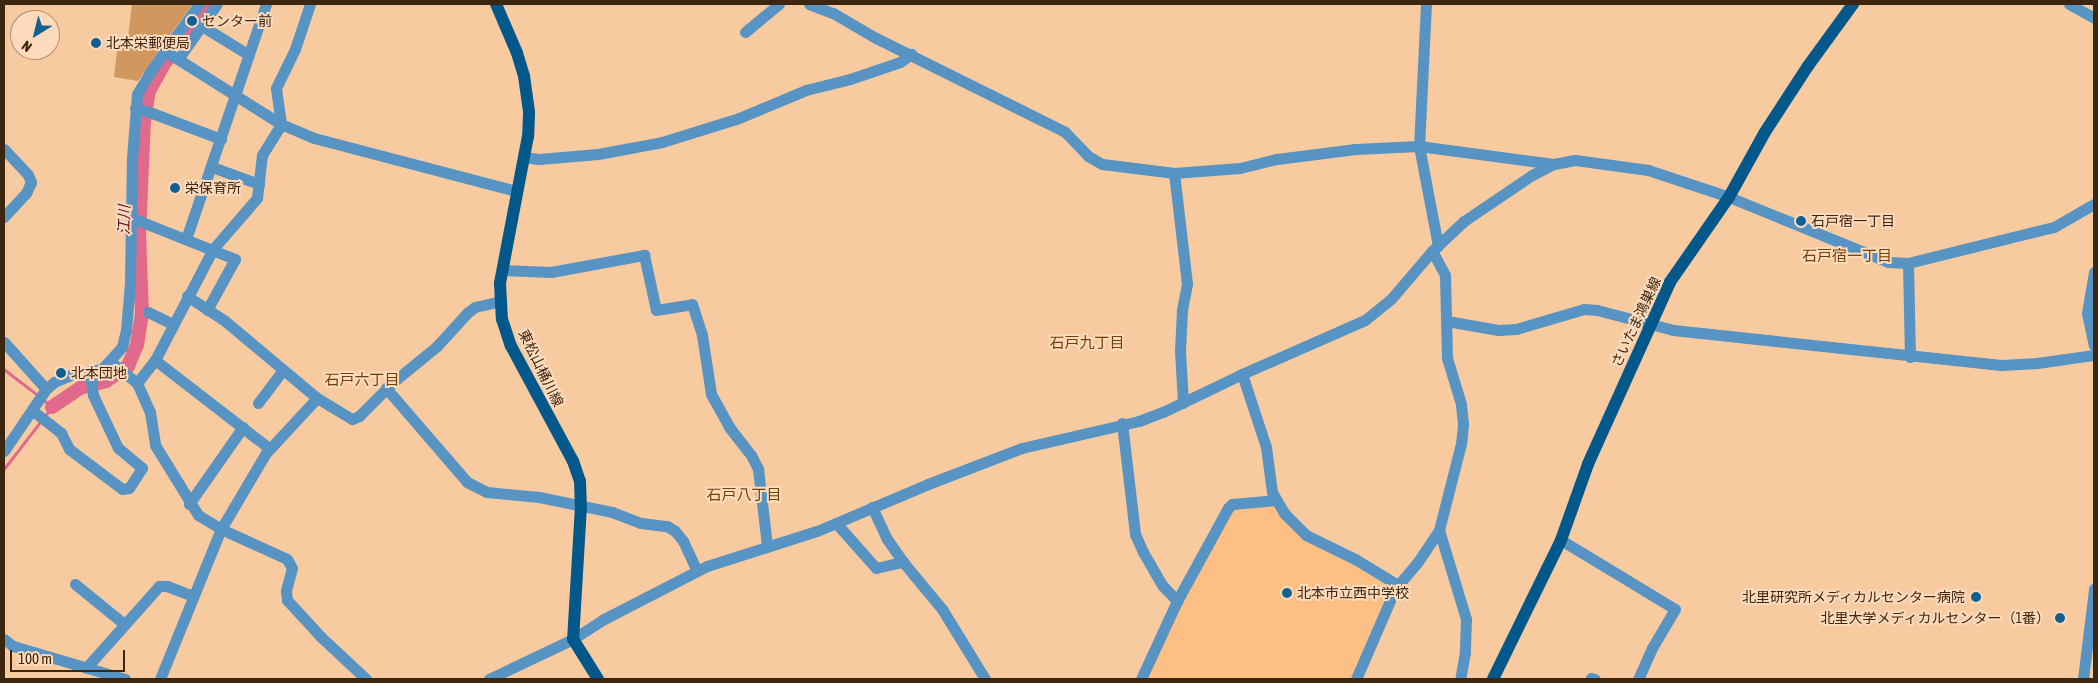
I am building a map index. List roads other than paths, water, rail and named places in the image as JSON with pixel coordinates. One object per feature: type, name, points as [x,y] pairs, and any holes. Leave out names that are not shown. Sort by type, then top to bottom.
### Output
[{"type":"main road","name":"東松山桶川線","points":[[496,4],[517,53],[524,76],[529,113],[528,136],[502,270],[500,301],[502,319],[511,346],[573,461],[580,481],[581,506],[573,639]]},
{"type":"main road","name":"さいたま鴻巣線","points":[[1492,679],[1561,540],[1588,464],[1670,282],[1729,197],[1776,116],[1853,4]]},
{"type":"main road","points":[[573,639],[598,679]]},
{"type":"street","points":[[4,451],[33,411],[46,389],[54,382],[71,375],[90,373],[102,369],[111,362],[122,347],[126,330],[132,246],[135,108],[137,94],[199,4]]},
{"type":"street","points":[[178,59],[217,4]]},
{"type":"street","points":[[186,239],[266,4]]},
{"type":"street","points":[[137,384],[155,360],[213,250],[257,198],[262,155],[281,124],[276,88],[295,49],[310,4]]},
{"type":"street","points":[[745,32],[779,4]]},
{"type":"street","points":[[809,4],[833,13],[876,38],[1065,132],[1088,156],[1102,164],[1174,173],[1240,168],[1277,159],[1355,149],[1419,146],[1554,164]]},
{"type":"street","points":[[1356,679],[1398,586],[1417,563],[1439,530],[1461,444],[1462,404],[1447,358],[1444,275],[1435,249],[1419,146],[1426,4]]},
{"type":"street","points":[[2069,4],[2094,18]]},
{"type":"street","points":[[202,26],[249,55]]},
{"type":"street","points":[[165,51],[281,124],[314,138],[350,149],[516,191]]},
{"type":"street","points":[[523,157],[539,159],[598,154],[662,142],[739,118],[806,90],[850,79],[900,62],[911,54]]},
{"type":"street","points":[[135,108],[152,112],[221,139]]},
{"type":"street","points":[[4,149],[28,175],[31,182],[26,193],[4,217]]},
{"type":"street","points":[[490,679],[573,639],[604,619],[697,571],[836,523],[928,484],[1022,448],[1139,420],[1184,403],[1242,374],[1365,320],[1391,300],[1435,249],[1464,221],[1532,175],[1554,164],[1575,160],[1648,170],[1729,197],[1888,262],[1908,263],[2054,227],[2094,204]]},
{"type":"street","points":[[212,167],[259,184]]},
{"type":"street","points":[[1174,173],[1187,284],[1182,310],[1180,351],[1184,403]]},
{"type":"street","points":[[132,218],[235,259],[208,310]]},
{"type":"street","points":[[502,270],[551,272],[644,255],[656,310],[692,304],[702,336],[711,394],[730,427],[751,455],[758,469],[767,546]]},
{"type":"street","points":[[1908,263],[1910,356]]},
{"type":"street","points":[[2093,341],[2087,314],[2094,272]]},
{"type":"street","points":[[188,296],[225,321],[317,398],[352,419],[359,416],[386,388],[437,346],[467,313],[475,307],[500,301]]},
{"type":"street","points":[[1447,321],[1498,330],[1516,329],[1584,309],[1650,323],[1673,330],[2001,365],[2037,363],[2094,355]]},
{"type":"street","points":[[148,312],[173,324]]},
{"type":"street","points":[[4,342],[46,389]]},
{"type":"street","points":[[155,360],[270,448]]},
{"type":"street","points":[[111,362],[137,384],[150,412],[155,445],[189,504],[198,515],[221,529],[287,559],[292,568],[286,591],[287,600],[321,637],[366,679]]},
{"type":"street","points":[[258,402],[283,370]]},
{"type":"street","points":[[33,411],[62,433],[69,449],[122,490],[129,488],[142,468],[118,448],[93,395],[90,373]]},
{"type":"street","points":[[1242,374],[1266,447],[1272,492],[1284,513],[1306,535],[1355,559],[1398,586]]},
{"type":"street","points":[[386,388],[467,482],[487,492],[539,496],[612,512],[641,523],[667,526],[675,531],[683,541],[697,571]]},
{"type":"street","points":[[160,679],[221,529],[270,448],[317,398]]},
{"type":"street","points":[[1122,423],[1135,534],[1163,586],[1177,601]]},
{"type":"street","points":[[189,504],[243,428]]},
{"type":"street","points":[[1141,679],[1177,601],[1228,508],[1232,504],[1276,500]]},
{"type":"street","points":[[872,508],[887,539],[902,562],[942,609],[985,679]]},
{"type":"street","points":[[836,523],[876,568],[902,562]]},
{"type":"street","points":[[1439,530],[1444,554],[1463,603],[1467,624],[1465,652],[1460,679]]},
{"type":"street","points":[[1561,540],[1675,609],[1652,648],[1638,679]]},
{"type":"street","points":[[75,584],[124,624]]},
{"type":"street","points":[[86,668],[159,586],[166,586],[193,596]]},
{"type":"street","points":[[2083,679],[2091,648],[2094,589]]},
{"type":"street","points":[[4,639],[14,646],[125,679]]},
{"type":"waterway","name":"江川","points":[[52,407],[80,388],[106,381],[128,366],[137,345],[142,314],[139,234],[144,121],[149,91],[164,64],[207,4]]},
{"type":"waterway","points":[[4,369],[39,396]]},
{"type":"waterway","name":"江川","points":[[43,399],[52,407],[45,417]]},
{"type":"waterway","points":[[4,469],[41,421]]},
{"type":"place","name":"センター前","points":[[192,21]]},
{"type":"place","name":"北本栄郵便局","points":[[96,43]]},
{"type":"place","name":"栄保育所","points":[[175,188]]},
{"type":"place","name":"石戸宿一丁目","points":[[1801,221]]},
{"type":"place","name":"北本団地","points":[[61,373]]},
{"type":"place","name":"北本市立西中学校","points":[[1287,593]]},
{"type":"place","name":"北里研究所メディカルセンター病院","points":[[1976,597]]},
{"type":"place","name":"北里大学メディカルセンター（1番）","points":[[2060,618]]},
{"type":"district","name":"石戸宿一丁目","points":[[1847,256]]},
{"type":"district","name":"石戸九丁目","points":[[1087,343]]},
{"type":"district","name":"石戸六丁目","points":[[362,380]]},
{"type":"district","name":"石戸八丁目","points":[[744,495]]}]
